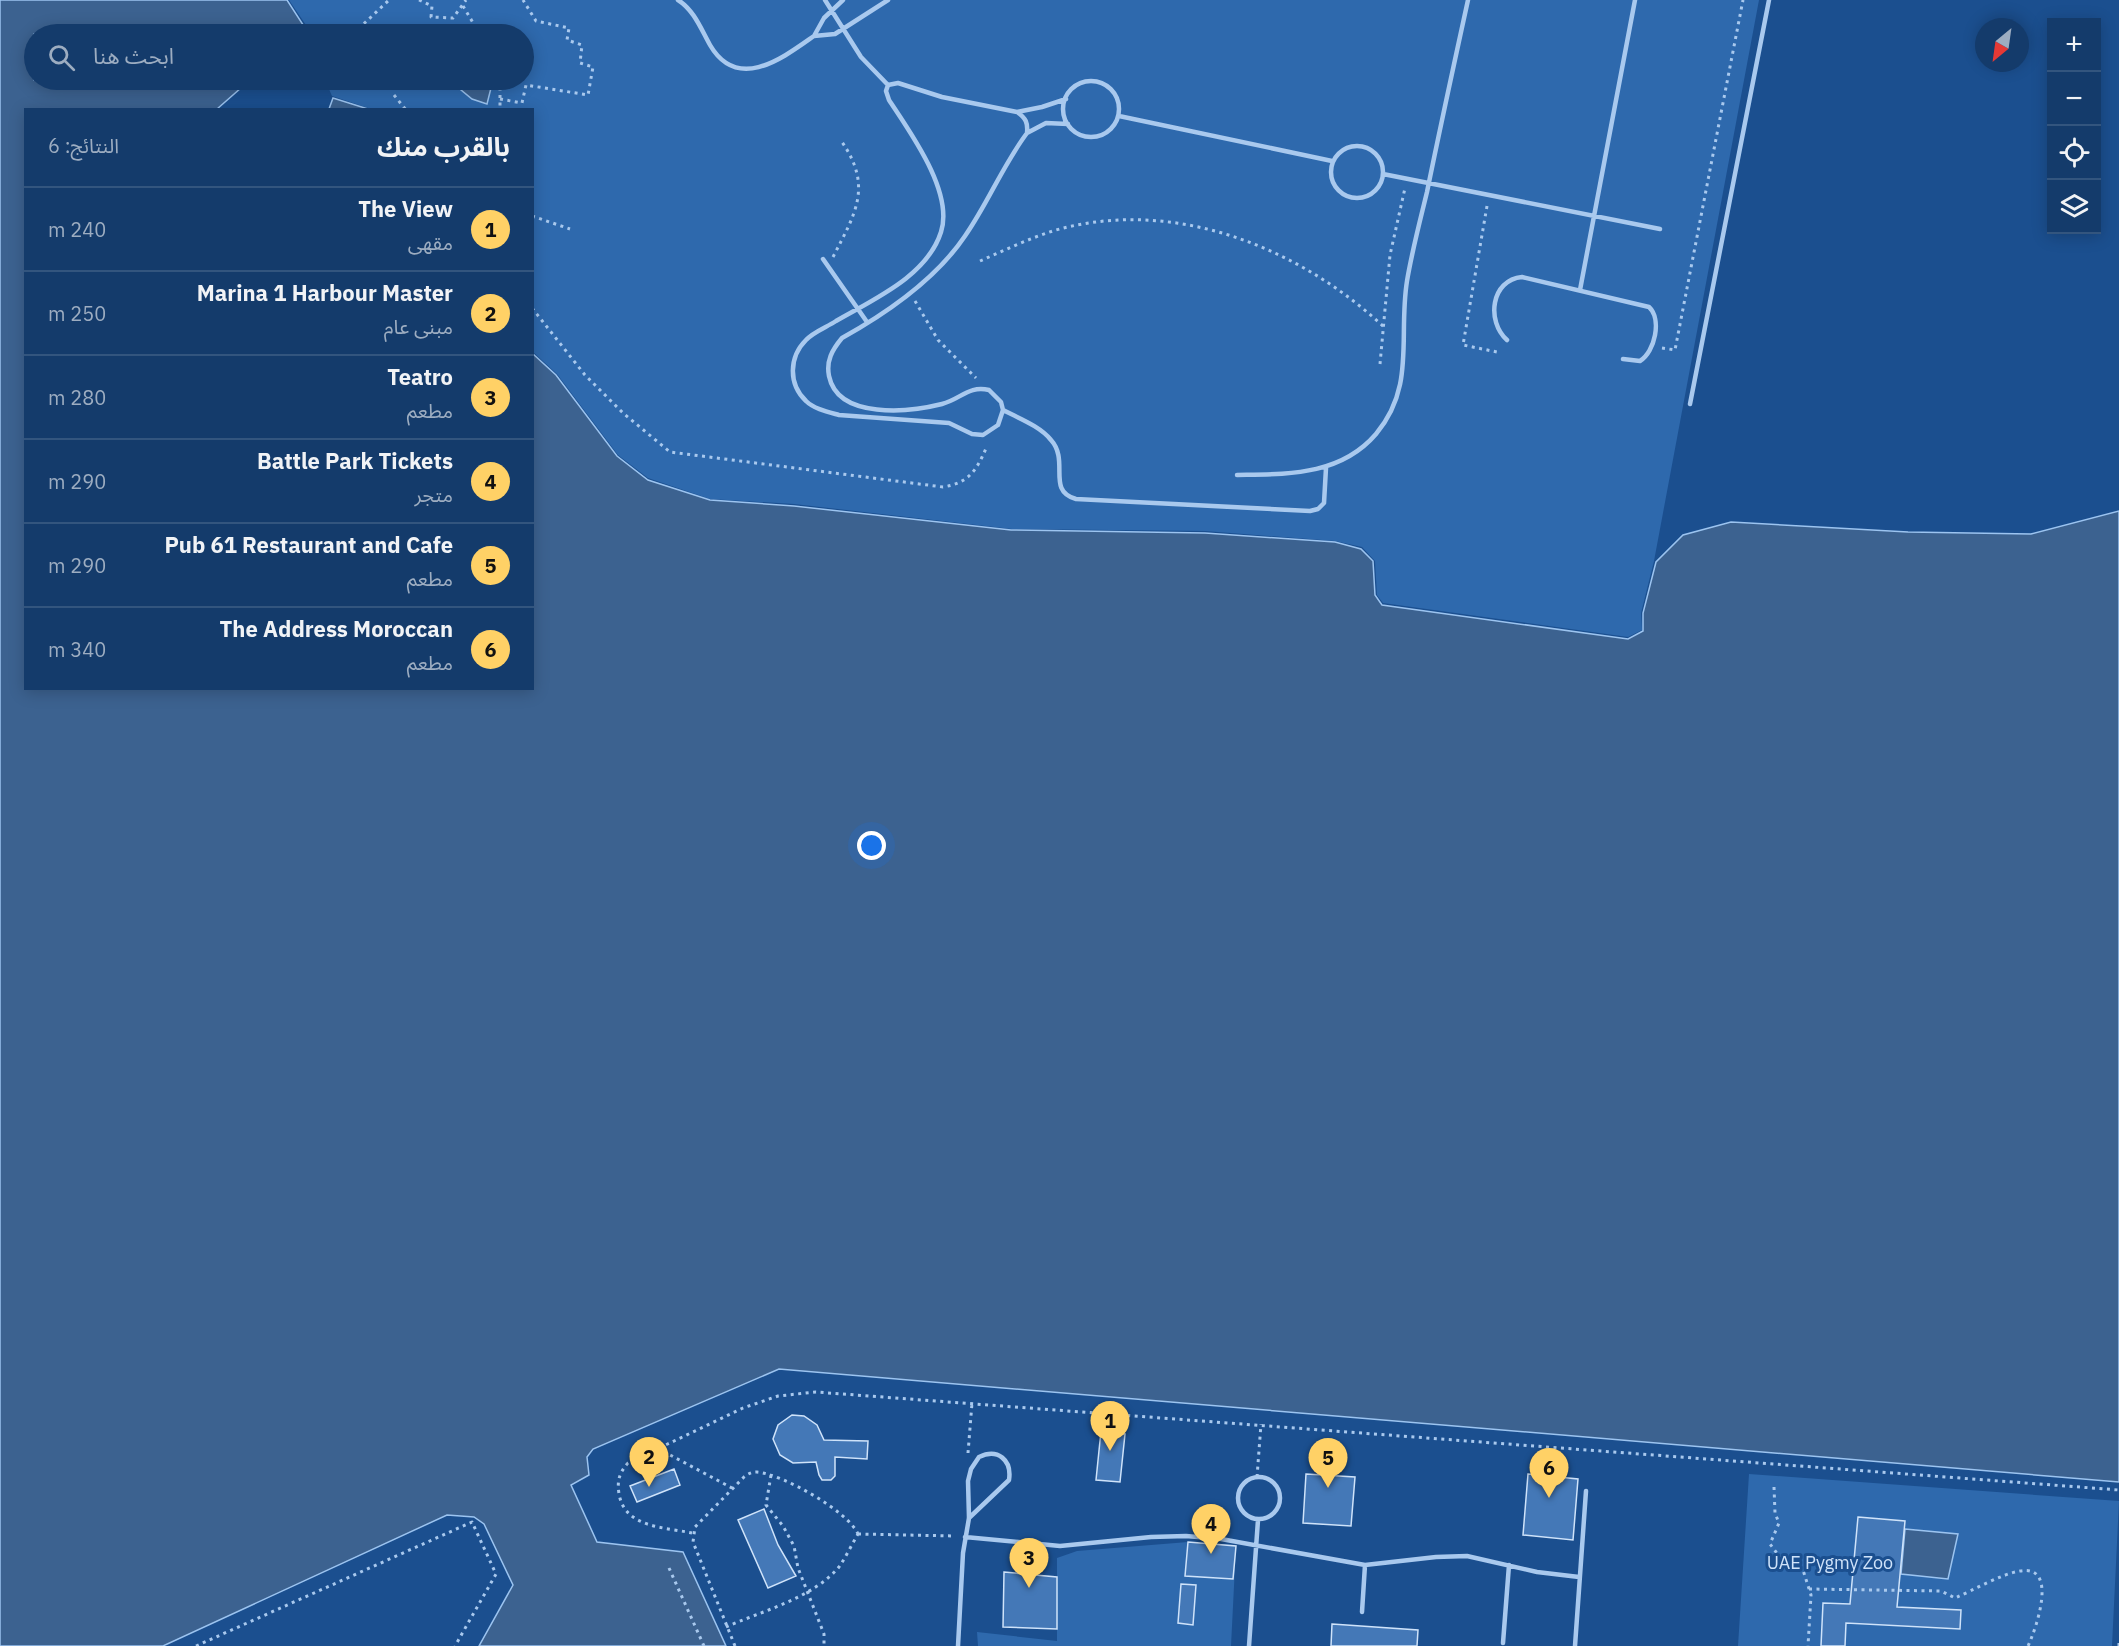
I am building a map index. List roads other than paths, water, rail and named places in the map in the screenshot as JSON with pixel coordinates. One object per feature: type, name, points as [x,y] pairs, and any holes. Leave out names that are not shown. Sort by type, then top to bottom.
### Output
[{"type":"lane","points":[[678,0],[694,16],[713,50],[734,66],[761,68],[814,36],[832,9],[843,0]]},
{"type":"lane","points":[[825,0],[846,28],[861,57],[888,85]]},
{"type":"lane","points":[[814,36],[835,34],[888,0]]},
{"type":"lane","points":[[1237,475],[1294,474],[1326,468],[1358,451],[1375,435],[1388,416],[1397,395],[1406,350],[1407,281],[1468,0]]},
{"type":"lane","points":[[1580,290],[1635,0]]},
{"type":"lane","points":[[1690,404],[1768,0]]},
{"type":"lane","points":[[1027,133],[1046,123],[1068,124],[1085,136],[1096,137],[1106,133],[1119,116],[1119,104],[1114,93],[1106,85],[1094,81],[1082,83],[1072,89],[1066,99],[1064,112],[1068,124]]},
{"type":"lane","points":[[888,85],[898,83],[942,97],[1017,112],[1025,117],[1028,125],[1027,133],[964,239],[933,273],[911,291],[842,338],[829,358],[830,381],[844,400],[866,408],[907,409],[943,404],[972,389],[989,390],[996,395],[1003,410],[1052,440],[1061,460],[1058,481],[1060,490],[1067,497],[1076,499],[1310,511],[1318,509],[1324,503],[1326,468]]},
{"type":"lane","points":[[888,85],[886,91],[889,100],[921,152],[939,190],[943,204],[942,230],[923,264],[857,309],[807,339],[795,353],[792,370],[796,388],[806,402],[839,415],[949,423],[972,434],[983,435],[992,431],[998,425],[1003,410]]},
{"type":"lane","points":[[1017,112],[1066,99]]},
{"type":"lane","points":[[1119,116],[1332,161]]},
{"type":"lane","points":[[1359,145],[1367,147],[1379,158],[1383,174],[1377,189],[1370,194],[1354,198],[1346,196],[1334,185],[1330,169],[1332,161],[1343,149],[1359,145]]},
{"type":"lane","points":[[1383,174],[1660,230]]},
{"type":"lane","points":[[823,259],[867,322]]},
{"type":"lane","points":[[1507,340],[1496,327],[1494,319],[1498,293],[1507,281],[1522,277],[1649,307],[1653,311],[1656,323],[1651,347],[1646,357],[1640,361],[1623,359]]},
{"type":"lane","points":[[958,1646],[965,1537],[969,1518],[967,1493],[971,1469],[979,1457],[995,1454],[1008,1464],[1010,1472],[1004,1487],[969,1518]]},
{"type":"lane","points":[[1257,1477],[1271,1480],[1280,1491],[1281,1498],[1272,1516],[1258,1520],[1244,1513],[1238,1498],[1243,1484],[1257,1477]]},
{"type":"lane","points":[[1575,1646],[1586,1491]]},
{"type":"lane","points":[[1249,1646],[1258,1520]]},
{"type":"lane","points":[[965,1537],[1069,1546],[1150,1537],[1186,1536],[1338,1558],[1365,1565],[1452,1556],[1483,1558],[1544,1574],[1580,1577]]},
{"type":"lane","points":[[1362,1612],[1365,1565]]},
{"type":"lane","points":[[1503,1643],[1509,1565]]},
{"type":"place","name":"The View","points":[[1110,1451]]},
{"type":"place","name":"Marina 1 Harbour Master","points":[[649,1487]]},
{"type":"place","name":"Pub 61 Restaurant and Cafe","points":[[1328,1488]]},
{"type":"place","name":"The Address Moroccan","points":[[1549,1498]]},
{"type":"place","name":"Battle Park Tickets","points":[[1211,1554]]},
{"type":"place","name":"Teatro","points":[[1029,1588]]},
{"type":"park label","name":"UAE Pygmy Zoo","points":[[1830,1563]]}]
